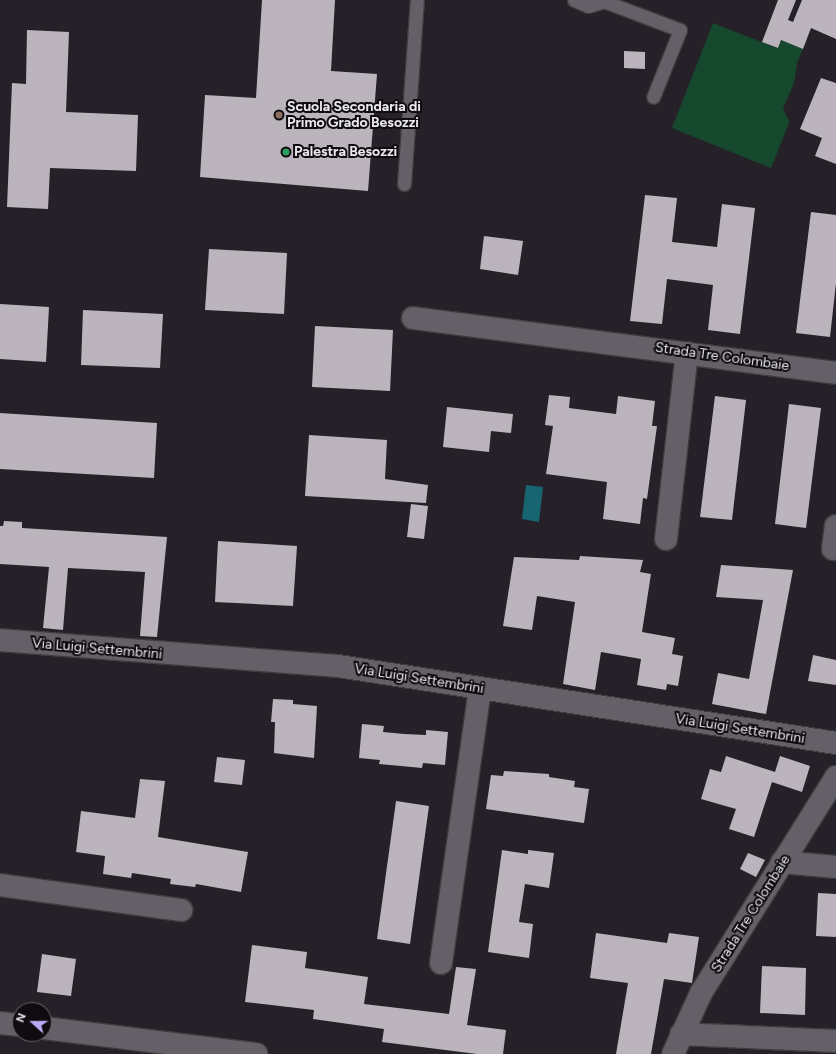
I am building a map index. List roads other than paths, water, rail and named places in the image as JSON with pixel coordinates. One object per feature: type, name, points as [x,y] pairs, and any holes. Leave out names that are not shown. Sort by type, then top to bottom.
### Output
[{"type":"street","name":"Strada Tre Colombaie","points":[[413,318],[607,342],[836,373]]},
{"type":"street","points":[[666,539],[686,353]]},
{"type":"street","points":[[833,549],[836,526]]},
{"type":"street","name":"Via Luigi Settembrini","points":[[0,640],[338,666],[480,690],[836,743]]},
{"type":"street","points":[[441,963],[480,690]]},
{"type":"street","name":"Strada Tre Colombaie","points":[[673,1054],[701,993],[836,777]]},
{"type":"street","points":[[782,862],[836,868]]},
{"type":"street","points":[[0,885],[181,910]]},
{"type":"street","points":[[0,1023],[12,1024]]},
{"type":"street","points":[[52,1029],[256,1054]]},
{"type":"street","points":[[681,1034],[836,1041]]},
{"type":"lane","points":[[404,184],[417,0]]},
{"type":"lane","points":[[574,0],[588,6],[607,1],[680,30],[653,97]]},
{"type":"water","points":[[526,485],[543,487],[539,522],[522,519]]},
{"type":"place","name":"Scuola Secondaria di Primo Grado Besozzi","points":[[279,115]]},
{"type":"place","name":"Palestra Besozzi","points":[[286,152]]}]
